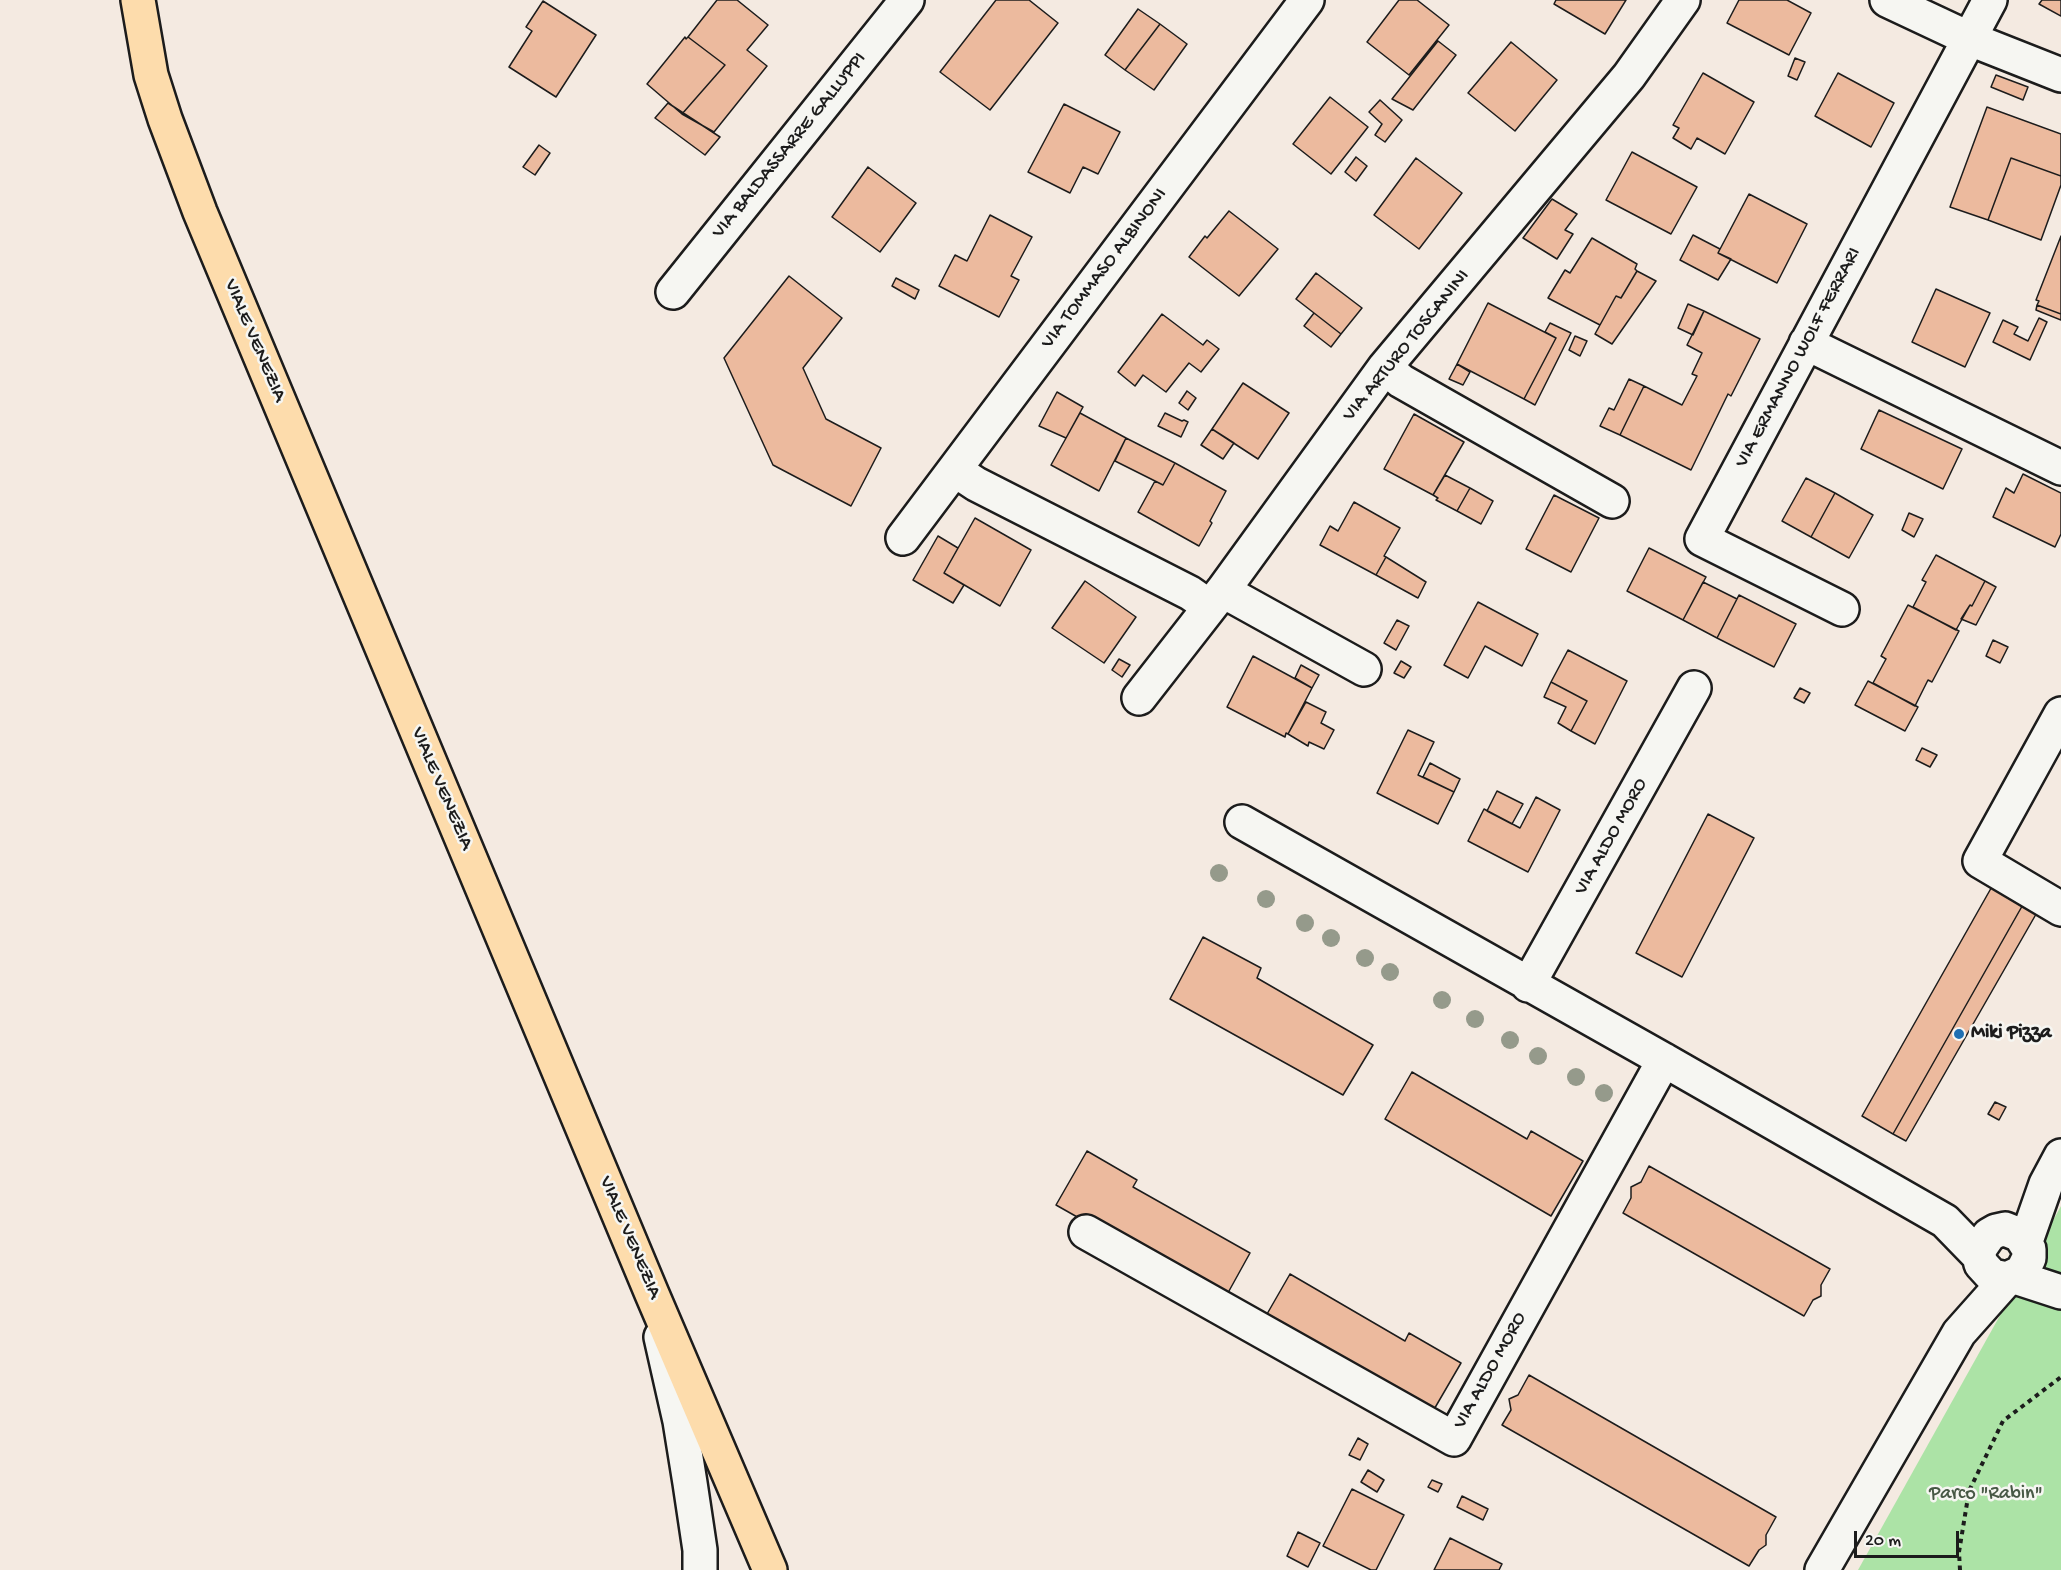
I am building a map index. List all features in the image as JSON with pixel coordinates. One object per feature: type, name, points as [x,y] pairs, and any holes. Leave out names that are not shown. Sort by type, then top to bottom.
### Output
[{"type":"main road","name":"VIALE VENEZIA","points":[[138,0],[151,75],[200,212],[652,1294],[770,1570]]},
{"type":"street","name":"VIA BALDASSARRE GALLUPPI","points":[[673,292],[907,0]]},
{"type":"street","name":"VIA TOMMASO ALBINONI","points":[[903,538],[1307,0]]},
{"type":"street","name":"VIA ARTURO TOSCANINI","points":[[1138,698],[1217,598],[1385,367],[1629,76],[1683,0]]},
{"type":"street","points":[[1887,0],[1970,39],[2061,75]]},
{"type":"street","name":"VIA ERMANNO WOLF FERRARI","points":[[1842,609],[1702,539],[1990,0]]},
{"type":"street","points":[[1806,343],[2061,468]]},
{"type":"street","points":[[1385,367],[1401,381],[1612,501]]},
{"type":"street","points":[[955,470],[976,484],[1190,593],[1217,598],[1236,598],[1364,669]]},
{"type":"street","name":"VIA ALDO MORO","points":[[1528,985],[1694,688]]},
{"type":"street","points":[[2061,714],[1980,861],[2061,909]]},
{"type":"street","points":[[1242,822],[1944,1221],[2061,1280]]},
{"type":"street","name":"VIA ALDO MORO","points":[[1086,1232],[1454,1439],[1664,1060]]},
{"type":"street","points":[[1822,1570],[2053,1170]]},
{"type":"street","points":[[2005,1253],[2061,1292]]},
{"type":"street","points":[[652,1294],[685,1452],[700,1550],[700,1570]]},
{"type":"path","points":[[1960,1570],[1959,1552],[1969,1491],[2003,1421],[2061,1377]]},
{"type":"green space","name":"Parco \"Rabin\"","points":[[2061,1206],[2061,1570],[1858,1570]]},
{"type":"building","points":[[717,0],[737,0],[768,25],[747,50],[767,66],[714,132],[682,114],[725,65],[688,37]]},
{"type":"building","points":[[996,0],[1029,0],[1058,23],[990,110],[940,72]]},
{"type":"building","points":[[1399,0],[1417,0],[1449,25],[1409,75],[1367,42]]},
{"type":"building","points":[[1556,0],[1626,0],[1605,34],[1554,4]]},
{"type":"building","points":[[1739,0],[1787,0],[1811,13],[1789,55],[1727,23]]},
{"type":"building","points":[[2042,0],[2061,0],[2061,16],[2039,4]]},
{"type":"building","points":[[543,1],[596,35],[556,97],[509,67],[532,31],[526,27]]},
{"type":"building","points":[[1138,9],[1160,24],[1125,70],[1105,55]]},
{"type":"building","points":[[1160,24],[1187,44],[1154,90],[1125,70]]},
{"type":"building","points":[[685,37],[725,65],[682,114],[647,84]]},
{"type":"building","points":[[1438,41],[1456,55],[1413,110],[1392,99]]},
{"type":"building","points":[[1511,42],[1557,80],[1515,131],[1468,93]]},
{"type":"building","points":[[1795,58],[1805,62],[1797,80],[1788,76]]},
{"type":"building","points":[[1703,73],[1754,102],[1725,154],[1697,138],[1691,149],[1673,138],[1679,128],[1673,125]]},
{"type":"building","points":[[1838,73],[1894,103],[1871,147],[1815,116]]},
{"type":"building","points":[[1996,75],[2028,87],[2023,100],[1991,87]]},
{"type":"building","points":[[1330,97],[1368,127],[1331,174],[1293,144]]},
{"type":"building","points":[[1380,100],[1402,120],[1385,142],[1375,135],[1382,124],[1369,112]]},
{"type":"building","points":[[668,103],[720,137],[705,155],[655,118]]},
{"type":"building","points":[[1064,104],[1120,132],[1098,174],[1083,167],[1070,193],[1028,172]]},
{"type":"building","points":[[1987,107],[2061,134],[2061,176],[2011,158],[1988,220],[1950,207]]},
{"type":"building","points":[[539,145],[550,153],[535,175],[523,167]]},
{"type":"building","points":[[1632,152],[1697,187],[1671,234],[1606,200]]},
{"type":"building","points":[[1356,157],[1367,166],[1356,181],[1345,172]]},
{"type":"building","points":[[1416,158],[1462,193],[1419,249],[1374,215]]},
{"type":"building","points":[[2011,158],[2061,176],[2061,185],[2041,240],[1988,220]]},
{"type":"building","points":[[868,167],[916,203],[880,252],[832,217]]},
{"type":"building","points":[[1749,194],[1807,224],[1777,283],[1718,253]]},
{"type":"building","points":[[1552,199],[1577,214],[1565,230],[1573,234],[1557,259],[1523,238]]},
{"type":"building","points":[[1229,211],[1278,249],[1239,296],[1189,257]]},
{"type":"building","points":[[990,215],[1032,237],[1011,276],[1019,280],[999,317],[939,286],[955,255],[967,261]]},
{"type":"building","points":[[1693,235],[1720,249],[1718,253],[1731,259],[1718,280],[1680,260]]},
{"type":"building","points":[[2061,236],[2061,314],[2037,305],[2039,301],[2036,300]]},
{"type":"building","points":[[1592,238],[1637,264],[1635,269],[1637,271],[1621,298],[1616,296],[1600,325],[1548,298],[1565,270],[1570,273]]},
{"type":"building","points":[[1637,271],[1656,281],[1612,344],[1595,334],[1616,296],[1621,298]]},
{"type":"building","points":[[1316,273],[1362,308],[1341,334],[1296,299]]},
{"type":"building","points":[[789,276],[842,318],[803,368],[826,419],[881,448],[851,506],[773,465],[724,358]]},
{"type":"building","points":[[896,278],[919,290],[915,299],[892,286]]},
{"type":"building","points":[[1936,289],[1990,313],[1965,367],[1912,342]]},
{"type":"building","points":[[1488,303],[1556,338],[1524,399],[1457,364]]},
{"type":"building","points":[[1688,304],[1704,311],[1693,335],[1678,328]]},
{"type":"building","points":[[2037,305],[2061,314],[2061,320],[2036,310]]},
{"type":"building","points":[[1704,311],[1760,339],[1731,396],[1728,394],[1691,470],[1620,435],[1644,386],[1682,405],[1697,376],[1692,374],[1702,353],[1687,345]]},
{"type":"building","points":[[1314,313],[1341,334],[1331,347],[1304,326]]},
{"type":"building","points":[[1162,314],[1203,345],[1207,340],[1219,349],[1201,372],[1189,363],[1166,392],[1143,375],[1135,386],[1118,372]]},
{"type":"building","points":[[2039,318],[2047,322],[2030,360],[1993,342],[2003,320],[2018,327],[2014,334],[2028,341]]},
{"type":"building","points":[[1550,323],[1571,333],[1535,405],[1524,399],[1556,338],[1545,332]]},
{"type":"building","points":[[1575,336],[1587,341],[1580,356],[1569,350]]},
{"type":"building","points":[[1457,364],[1470,372],[1463,385],[1449,379]]},
{"type":"building","points":[[1629,379],[1644,386],[1620,435],[1600,426],[1609,408],[1614,410]]},
{"type":"building","points":[[1243,383],[1289,413],[1258,459],[1212,429]]},
{"type":"building","points":[[1187,391],[1196,398],[1188,410],[1179,403]]},
{"type":"building","points":[[1057,392],[1083,407],[1066,438],[1039,426]]},
{"type":"building","points":[[1879,410],[1962,449],[1943,489],[1861,449]]},
{"type":"building","points":[[1080,413],[1126,438],[1099,491],[1051,465]]},
{"type":"building","points":[[1165,413],[1188,422],[1181,437],[1158,426]]},
{"type":"building","points":[[1414,414],[1464,442],[1433,495],[1384,469]]},
{"type":"building","points":[[1212,429],[1234,443],[1223,459],[1201,445]]},
{"type":"building","points":[[1126,438],[1175,463],[1163,485],[1115,461]]},
{"type":"building","points":[[1175,463],[1226,491],[1199,546],[1138,512],[1155,481],[1163,485]]},
{"type":"building","points":[[2023,474],[2061,493],[2061,534],[2055,547],[1993,517],[2006,488],[2014,493]]},
{"type":"building","points":[[1445,475],[1470,488],[1457,511],[1436,500],[1438,498],[1433,495]]},
{"type":"building","points":[[1806,478],[1835,493],[1811,537],[1782,521]]},
{"type":"building","points":[[1470,488],[1493,501],[1481,524],[1457,511]]},
{"type":"building","points":[[1835,493],[1873,515],[1849,558],[1811,537]]},
{"type":"building","points":[[1554,495],[1599,518],[1571,572],[1526,549]]},
{"type":"building","points":[[1354,502],[1400,528],[1376,575],[1320,545],[1330,526],[1338,531]]},
{"type":"building","points":[[1909,513],[1923,519],[1914,537],[1902,530]]},
{"type":"building","points":[[975,518],[1031,550],[1000,606],[944,573]]},
{"type":"building","points":[[938,536],[958,548],[944,573],[964,585],[953,603],[913,580]]},
{"type":"building","points":[[1649,548],[1706,577],[1683,620],[1627,591]]},
{"type":"building","points":[[1936,555],[1985,581],[1956,630],[1913,607],[1926,582],[1922,580]]},
{"type":"building","points":[[1386,557],[1426,582],[1418,598],[1376,575]]},
{"type":"building","points":[[1085,581],[1136,617],[1104,663],[1052,628]]},
{"type":"building","points":[[1985,581],[1996,587],[1976,625],[1961,619],[1970,605],[1972,606]]},
{"type":"building","points":[[1703,582],[1737,599],[1717,638],[1683,620]]},
{"type":"building","points":[[1739,595],[1796,624],[1774,667],[1717,638]]},
{"type":"building","points":[[1478,602],[1538,634],[1522,666],[1485,646],[1468,678],[1444,665]]},
{"type":"building","points":[[1908,605],[1959,631],[1932,682],[1928,680],[1915,706],[1873,683],[1886,659],[1881,656]]},
{"type":"building","points":[[1397,620],[1409,626],[1396,650],[1384,643]]},
{"type":"building","points":[[1993,640],[2008,647],[2000,663],[1986,656]]},
{"type":"building","points":[[1568,650],[1627,681],[1595,744],[1571,731],[1587,701],[1551,682]]},
{"type":"building","points":[[1253,656],[1312,688],[1285,737],[1227,707]]},
{"type":"building","points":[[1119,659],[1130,665],[1122,677],[1112,670]]},
{"type":"building","points":[[1401,661],[1411,667],[1404,678],[1394,673]]},
{"type":"building","points":[[1301,665],[1319,675],[1312,688],[1295,678]]},
{"type":"building","points":[[1868,681],[1918,707],[1905,731],[1855,705]]},
{"type":"building","points":[[1551,682],[1587,701],[1571,731],[1558,723],[1566,707],[1544,697]]},
{"type":"building","points":[[1800,688],[1810,693],[1804,703],[1794,698]]},
{"type":"building","points":[[1306,702],[1326,712],[1321,723],[1334,730],[1324,749],[1309,742],[1308,746],[1288,734]]},
{"type":"building","points":[[1408,730],[1434,742],[1418,775],[1454,792],[1438,824],[1377,793]]},
{"type":"building","points":[[1922,748],[1937,755],[1930,767],[1916,760]]},
{"type":"building","points":[[1430,763],[1460,779],[1454,792],[1423,777]]},
{"type":"building","points":[[1497,791],[1523,804],[1512,824],[1487,811]]},
{"type":"building","points":[[1536,797],[1560,810],[1528,872],[1468,841],[1484,809],[1520,828]]},
{"type":"building","points":[[1708,814],[1754,838],[1682,977],[1636,953]]},
{"type":"building","points":[[1994,883],[2025,901],[1893,1134],[1862,1116]]},
{"type":"building","points":[[2025,901],[2039,909],[1906,1141],[1893,1134]]},
{"type":"building","points":[[1203,937],[1261,968],[1257,978],[1373,1045],[1343,1095],[1170,999]]},
{"type":"building","points":[[1412,1072],[1527,1139],[1531,1131],[1583,1161],[1551,1216],[1385,1119]]},
{"type":"building","points":[[1995,1102],[2006,1107],[1999,1120],[1988,1114]]},
{"type":"building","points":[[1087,1151],[1137,1180],[1133,1187],[1250,1253],[1224,1300],[1056,1205]]},
{"type":"building","points":[[1649,1166],[1830,1269],[1821,1285],[1821,1296],[1813,1300],[1804,1316],[1623,1213],[1631,1198],[1631,1187],[1641,1182]]},
{"type":"building","points":[[1290,1274],[1405,1341],[1409,1333],[1461,1363],[1429,1418],[1263,1321]]},
{"type":"building","points":[[1529,1375],[1776,1517],[1766,1535],[1766,1545],[1759,1550],[1749,1566],[1502,1425],[1511,1410],[1509,1399],[1518,1395]]},
{"type":"building","points":[[1358,1438],[1368,1444],[1360,1460],[1349,1455]]},
{"type":"building","points":[[1368,1470],[1384,1480],[1377,1492],[1361,1482]]},
{"type":"building","points":[[1432,1480],[1442,1484],[1438,1492],[1428,1487]]},
{"type":"building","points":[[1352,1489],[1404,1515],[1376,1570],[1371,1570],[1323,1546]]},
{"type":"building","points":[[1462,1496],[1488,1509],[1483,1520],[1457,1507]]},
{"type":"building","points":[[1298,1532],[1320,1543],[1308,1567],[1287,1556]]},
{"type":"building","points":[[1450,1538],[1502,1564],[1499,1570],[1434,1570]]},
{"type":"place","name":"Miki Pizza","points":[[1959,1034]]}]
